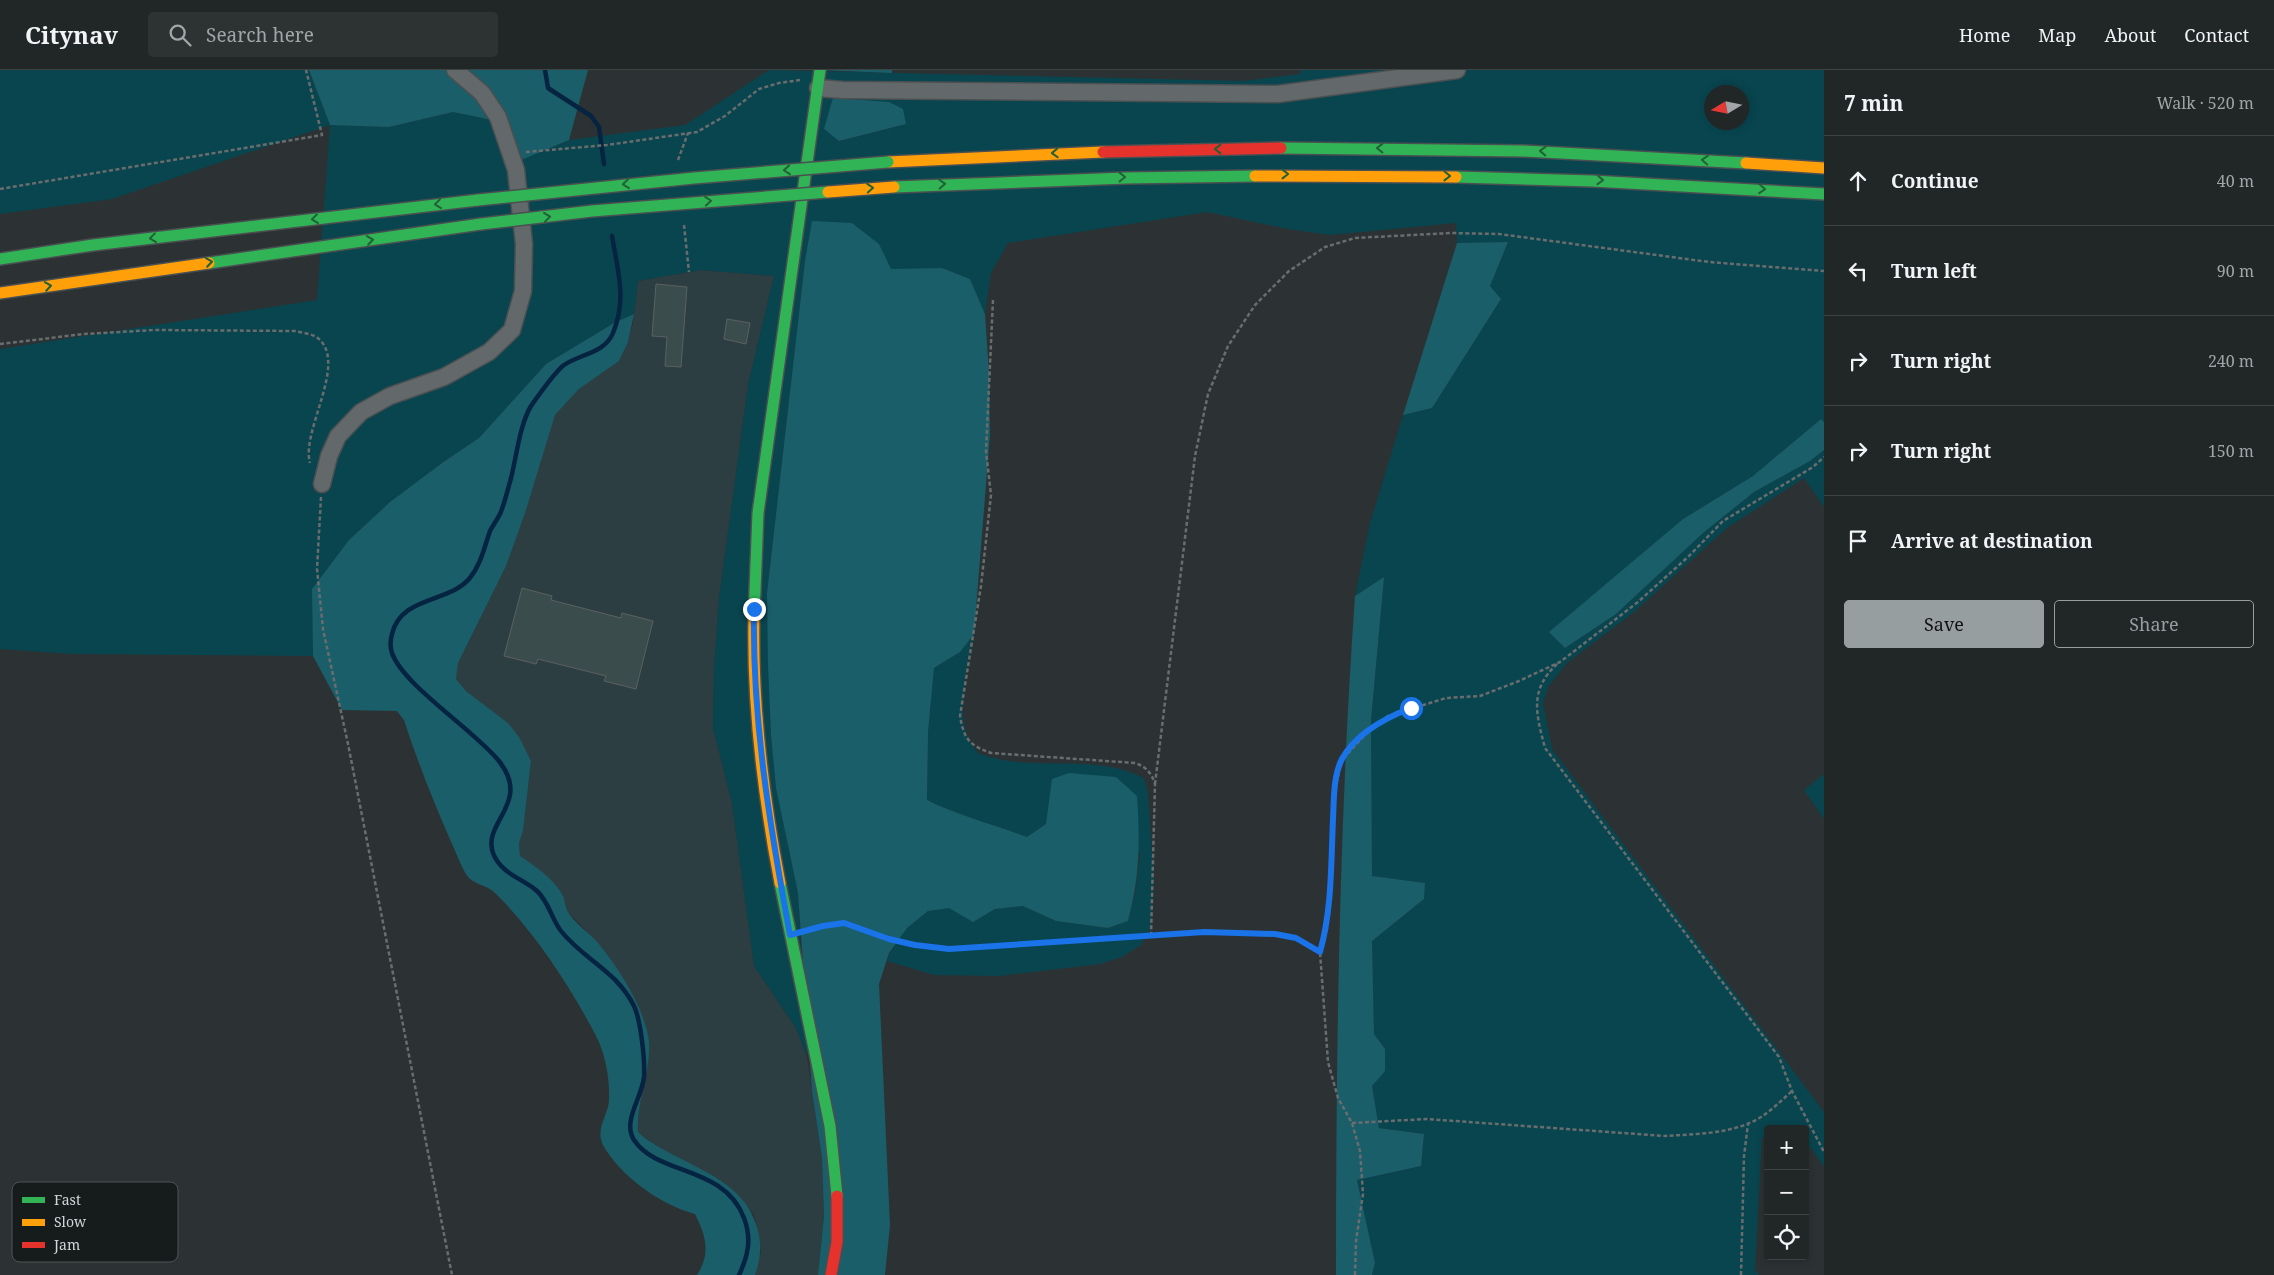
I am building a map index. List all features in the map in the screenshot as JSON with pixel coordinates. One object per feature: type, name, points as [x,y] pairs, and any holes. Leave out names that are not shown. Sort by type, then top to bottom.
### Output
[{"type":"main road","points":[[819,79],[768,438],[755,560],[753,650],[760,751],[771,836],[832,1136],[838,1209],[837,1242],[831,1275]]},
{"type":"main road","points":[[0,259],[93,245],[478,200],[694,178],[888,162],[1039,154],[1357,148],[1591,153],[1824,168]]},
{"type":"main road","points":[[0,293],[481,224],[694,202],[894,187],[1108,177],[1362,174],[1692,184],[1824,194]]},
{"type":"street","points":[[322,484],[329,456],[338,436],[361,412],[390,396],[444,377],[489,352],[512,330],[523,291],[524,244],[516,170],[512,153],[498,117],[482,93],[455,70]]},
{"type":"street","points":[[819,79],[843,90],[1278,94],[1456,70]]},
{"type":"path","points":[[0,189],[322,135],[306,70]]},
{"type":"path","points":[[512,153],[602,145],[697,132],[725,116],[759,89],[778,83],[819,79]]},
{"type":"path","points":[[1151,936],[1155,784],[1195,456],[1208,394],[1228,346],[1255,305],[1289,271],[1325,247],[1355,238],[1451,233],[1499,234],[1710,262],[1824,271]]},
{"type":"path","points":[[993,300],[986,451],[991,495],[981,586],[960,716],[963,733],[974,747],[991,753],[1135,763],[1145,767],[1152,774],[1155,784]]},
{"type":"path","points":[[0,344],[84,334],[155,330],[295,331],[311,335],[321,341],[326,355],[326,378],[310,442],[309,459],[314,475],[322,484],[317,569],[323,629],[348,744],[452,1275]]},
{"type":"path","points":[[1824,457],[1724,520],[1690,556],[1638,602],[1545,675],[1538,692],[1537,709],[1546,748],[1779,1057],[1792,1091],[1824,1152]]},
{"type":"path","points":[[1356,1275],[1356,1242],[1363,1194],[1360,1151],[1352,1123],[1338,1098],[1328,1062],[1320,952],[1327,929],[1335,789],[1342,760],[1354,744],[1372,727],[1388,716],[1446,698],[1480,696],[1560,662]]},
{"type":"path","points":[[790,935],[823,926],[844,923],[889,939],[915,945],[949,949],[1204,932],[1275,934],[1296,938],[1320,952]]},
{"type":"path","points":[[1352,1123],[1427,1119],[1665,1136],[1705,1133],[1748,1124],[1762,1116],[1792,1091]]},
{"type":"path","points":[[1741,1275],[1744,1156],[1748,1124]]},
{"type":"shaded area","points":[[0,70],[309,70],[330,125],[112,199],[0,214]]},
{"type":"shaded area","points":[[309,70],[588,70],[569,140],[519,161],[502,122],[453,112],[389,127],[330,125]]},
{"type":"shaded area","points":[[769,70],[1243,81],[1300,74],[1301,70],[1824,70],[1824,422],[1821,419],[1753,476],[1683,519],[1550,632],[1565,648],[1616,614],[1703,533],[1754,492],[1810,461],[1824,450],[1824,507],[1804,478],[1727,528],[1634,612],[1567,663],[1548,687],[1543,704],[1552,749],[1824,1112],[1824,1167],[1809,1146],[1809,1125],[1764,1125],[1755,1270],[1759,1275],[1372,1275],[1375,1263],[1357,1180],[1421,1166],[1424,1134],[1379,1128],[1372,1086],[1385,1049],[1374,1034],[1372,941],[1424,899],[1425,883],[1372,876],[1371,720],[1384,577],[1355,596],[1370,523],[1403,415],[1432,408],[1501,299],[1490,286],[1508,242],[1457,243],[1456,223],[1330,235],[1288,229],[1207,212],[1008,243],[991,273],[985,314],[970,279],[942,268],[891,270],[879,244],[805,261],[767,593],[771,735],[776,788],[798,893],[807,1057],[796,1028],[754,966],[732,803],[713,728],[714,668],[719,598],[748,385],[774,276],[701,270],[638,281],[634,314],[614,323],[546,364],[479,438],[390,502],[349,540],[312,589],[313,656],[72,654],[0,649],[0,349],[317,300],[330,125],[389,127],[453,112],[503,122],[519,161],[569,140],[685,125]],"holes":[[[903,109],[906,124],[840,141],[824,129]]]},
{"type":"shaded area","points":[[819,70],[892,70],[892,73]]},
{"type":"shaded area","points":[[833,98],[889,102],[903,109],[906,124],[839,141],[824,129]]},
{"type":"shaded area","points":[[812,221],[852,223],[879,244],[891,269],[942,268],[970,279],[985,314],[990,434],[974,634],[960,652],[934,668],[928,732],[927,800],[1027,837],[1046,824],[1052,779],[1069,773],[1116,777],[1137,796],[1139,829],[1137,874],[1128,921],[1108,928],[1056,921],[1023,906],[995,909],[973,922],[949,908],[928,911],[907,928],[889,953],[879,984],[890,1225],[885,1275],[818,1275],[824,1216],[822,1158],[812,1091],[798,893],[776,788],[771,735],[767,593],[805,261]]},
{"type":"shaded area","points":[[1508,242],[1490,286],[1501,299],[1432,408],[1403,415],[1457,243]]},
{"type":"shaded area","points":[[701,270],[774,276],[748,385],[719,598],[714,668],[713,728],[732,803],[754,966],[796,1028],[807,1057],[822,1158],[824,1216],[818,1275],[755,1275],[761,1252],[754,1214],[727,1186],[711,1175],[667,1153],[638,1132],[637,1119],[647,1070],[649,1042],[644,1019],[631,992],[600,945],[568,912],[563,896],[520,856],[519,843],[523,831],[531,761],[508,723],[466,691],[456,679],[458,663],[506,566],[555,415],[579,389],[619,361],[628,342],[633,324],[638,281]]},
{"type":"shaded area","points":[[634,314],[628,342],[619,361],[579,389],[555,415],[525,513],[506,566],[458,663],[456,679],[466,691],[508,723],[519,737],[531,761],[523,831],[519,843],[520,856],[543,873],[558,888],[571,916],[599,944],[615,965],[643,1017],[649,1042],[649,1054],[639,1110],[638,1132],[670,1153],[723,1182],[737,1194],[749,1209],[759,1233],[759,1263],[755,1275],[697,1275],[704,1259],[705,1244],[702,1230],[695,1214],[669,1204],[643,1188],[620,1168],[610,1156],[603,1145],[600,1133],[609,1101],[609,1085],[605,1061],[597,1038],[576,1000],[552,962],[510,908],[492,891],[466,875],[433,798],[404,720],[397,711],[342,710],[313,656],[312,589],[349,540],[390,502],[479,438],[546,364],[614,323]]},
{"type":"shaded area","points":[[1821,419],[1824,422],[1824,450],[1810,461],[1754,492],[1703,533],[1616,614],[1565,648],[1549,632],[1683,519],[1753,476]]},
{"type":"shaded area","points":[[1384,577],[1371,720],[1372,876],[1425,883],[1424,899],[1372,941],[1374,1034],[1385,1049],[1385,1071],[1372,1086],[1379,1128],[1424,1134],[1421,1166],[1357,1180],[1375,1263],[1372,1275],[1336,1275],[1342,851],[1355,596]]},
{"type":"shaded area","points":[[974,634],[964,686],[963,714],[968,738],[979,754],[1002,760],[1026,763],[1112,767],[1129,771],[1144,778],[1148,793],[1154,881],[1151,928],[1141,945],[1122,957],[1100,964],[1000,976],[934,975],[887,961],[896,943],[910,924],[929,911],[939,908],[952,909],[973,922],[995,909],[1023,906],[1056,921],[1108,928],[1128,921],[1135,894],[1140,854],[1046,824],[1027,837],[927,800],[928,732],[934,668],[960,652]]},
{"type":"shaded area","points":[[1824,774],[1824,819],[1804,790]]},
{"type":"building","points":[[656,284],[687,287],[681,367],[665,366],[667,337],[652,336]]},
{"type":"building","points":[[727,319],[750,323],[746,344],[724,339]]},
{"type":"building","points":[[522,588],[552,596],[551,600],[621,618],[622,613],[653,621],[636,689],[604,681],[606,676],[538,659],[536,664],[504,656]]},
{"type":"waterway","points":[[545,70],[548,88],[591,116],[599,127],[604,164]]},
{"type":"waterway","points":[[612,236],[620,285],[620,309],[613,333],[609,340],[598,349],[570,361],[560,368],[531,406],[521,433],[503,507],[490,531],[482,556],[473,574],[460,587],[415,606],[405,613],[397,622],[392,634],[391,646],[392,653],[399,666],[410,679],[488,749],[499,761],[508,776],[509,800],[494,831],[491,842],[493,853],[506,871],[531,886],[541,895],[561,931],[618,983],[634,1006],[639,1021],[642,1041],[644,1077],[643,1085],[631,1117],[631,1133],[634,1140],[645,1152],[658,1160],[707,1180],[722,1189],[735,1201],[744,1218],[748,1233],[747,1254],[739,1275]]},
{"type":"traffic: fast","points":[[754,616],[758,513],[820,70]]},
{"type":"traffic: fast","points":[[1281,148],[1523,151],[1746,163]]},
{"type":"traffic: fast","points":[[478,200],[694,178],[888,162]]},
{"type":"traffic: fast","points":[[894,187],[1126,178],[1255,176]]},
{"type":"traffic: fast","points":[[1456,177],[1592,181],[1824,194]]},
{"type":"traffic: fast","points":[[481,224],[592,211],[828,192]]},
{"type":"traffic: fast","points":[[0,259],[93,245],[478,200]]},
{"type":"traffic: fast","points":[[209,263],[481,224]]},
{"type":"traffic: fast","points":[[780,883],[830,1126],[837,1196]]},
{"type":"traffic: slow","points":[[888,162],[1103,152]]},
{"type":"traffic: slow","points":[[1746,163],[1824,168]]},
{"type":"traffic: slow","points":[[1255,176],[1456,177]]},
{"type":"traffic: slow","points":[[828,192],[894,187]]},
{"type":"traffic: slow","points":[[0,293],[209,263]]},
{"type":"traffic: slow","points":[[754,616],[755,683],[760,750],[768,817],[780,883]]},
{"type":"traffic: jam","points":[[1103,152],[1281,148]]},
{"type":"traffic: jam","points":[[831,1275],[837,1242],[837,1196]]},
{"type":"route","points":[[754,609],[755,692],[762,770],[771,836],[790,935],[823,926],[844,923],[889,939],[915,945],[949,949],[1204,932],[1275,934],[1296,938],[1320,952],[1327,929],[1335,789],[1342,760],[1354,744],[1372,727],[1388,716],[1411,708]]}]
